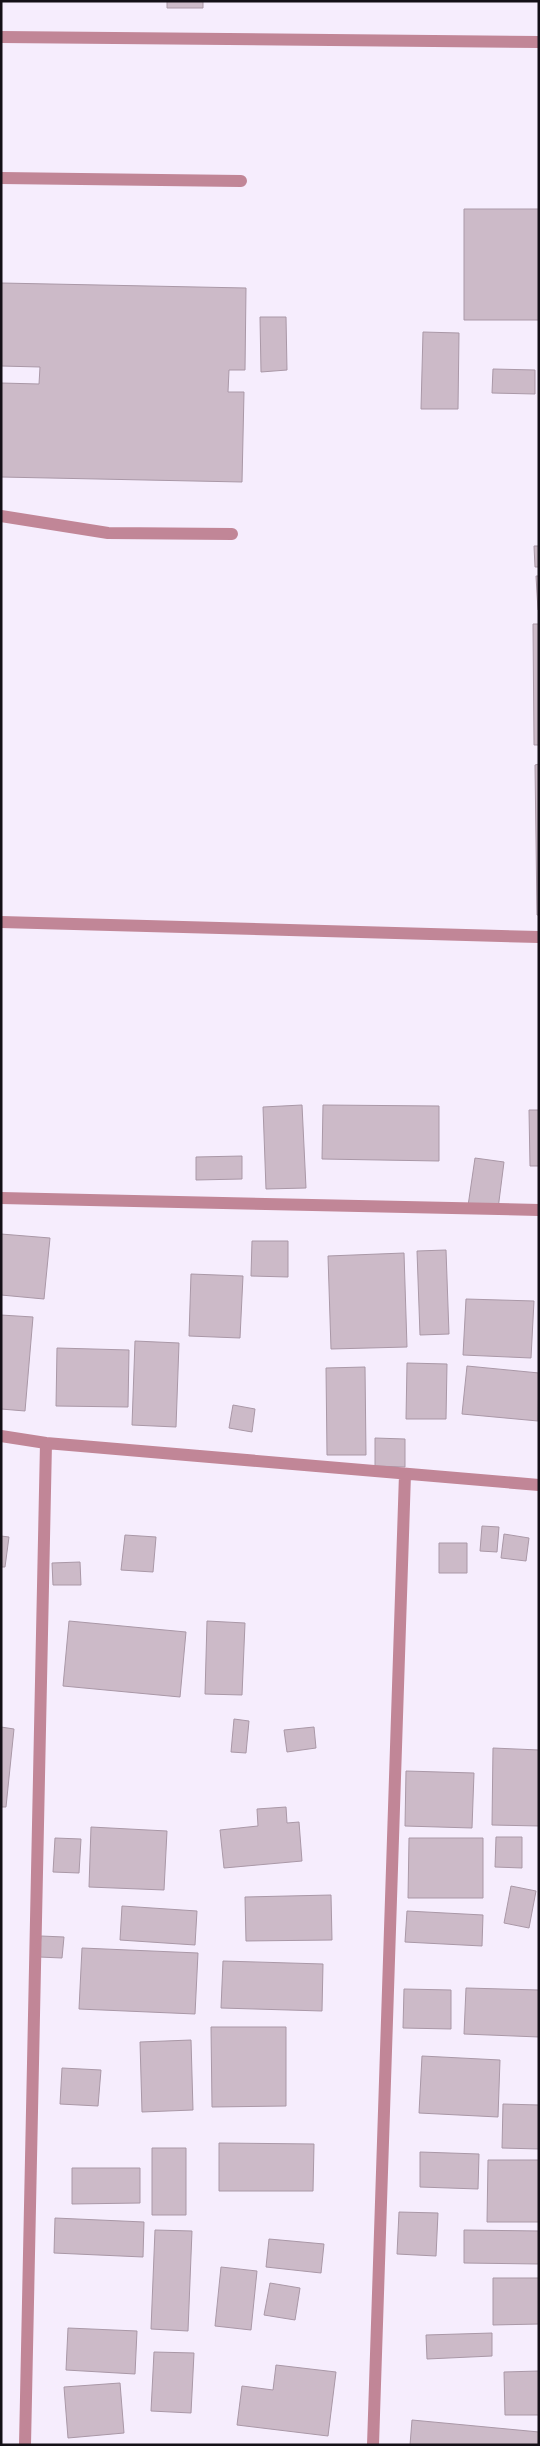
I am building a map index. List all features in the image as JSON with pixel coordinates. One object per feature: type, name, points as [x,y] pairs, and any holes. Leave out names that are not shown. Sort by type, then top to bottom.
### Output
[{"type":"street","points":[[1,37],[539,42]]},
{"type":"street","points":[[1,178],[241,181]]},
{"type":"street","points":[[1,516],[108,533],[232,534]]},
{"type":"street","points":[[1,922],[539,937]]},
{"type":"street","points":[[1,1198],[539,1210]]},
{"type":"street","points":[[1,1436],[46,1443],[539,1485]]},
{"type":"street","points":[[25,2445],[46,1443]]},
{"type":"street","points":[[373,2445],[405,1474]]},
{"type":"building","points":[[167,1],[203,1],[203,8],[167,8]]},
{"type":"building","points":[[464,209],[539,209],[539,320],[464,320]]},
{"type":"building","points":[[1,283],[246,288],[245,370],[229,370],[228,392],[244,392],[242,482],[1,477],[1,383],[39,384],[40,367],[1,366]]},
{"type":"building","points":[[260,317],[286,317],[287,370],[261,372]]},
{"type":"building","points":[[423,332],[459,333],[458,409],[421,409]]},
{"type":"building","points":[[493,369],[535,370],[535,394],[492,393]]},
{"type":"building","points":[[534,546],[539,546],[539,567],[535,567]]},
{"type":"building","points":[[536,576],[539,576],[539,610],[538,610]]},
{"type":"building","points":[[533,624],[539,624],[539,745],[534,745]]},
{"type":"building","points":[[539,764],[539,915],[537,915],[535,765]]},
{"type":"building","points":[[302,1105],[306,1188],[266,1189],[263,1107]]},
{"type":"building","points":[[323,1105],[439,1106],[439,1161],[322,1159]]},
{"type":"building","points":[[529,1110],[539,1110],[539,1166],[530,1166]]},
{"type":"building","points":[[242,1156],[242,1179],[196,1180],[196,1157]]},
{"type":"building","points":[[475,1158],[504,1162],[498,1209],[468,1206]]},
{"type":"building","points":[[1,1234],[50,1238],[44,1299],[1,1295]]},
{"type":"building","points":[[252,1241],[288,1241],[288,1277],[251,1276]]},
{"type":"building","points":[[446,1250],[449,1334],[420,1335],[417,1251]]},
{"type":"building","points":[[404,1253],[407,1347],[331,1349],[328,1256]]},
{"type":"building","points":[[191,1274],[243,1276],[240,1338],[189,1336]]},
{"type":"building","points":[[466,1299],[534,1301],[531,1358],[463,1355]]},
{"type":"building","points":[[1,1315],[33,1317],[25,1411],[1,1409]]},
{"type":"building","points":[[135,1341],[179,1343],[176,1427],[132,1425]]},
{"type":"building","points":[[57,1348],[129,1350],[128,1407],[56,1406]]},
{"type":"building","points":[[407,1363],[447,1364],[446,1419],[406,1419]]},
{"type":"building","points":[[467,1366],[539,1373],[538,1421],[462,1414]]},
{"type":"building","points":[[365,1367],[366,1455],[327,1455],[326,1368]]},
{"type":"building","points":[[233,1405],[255,1409],[252,1432],[229,1428]]},
{"type":"building","points":[[375,1438],[405,1439],[405,1467],[375,1466]]},
{"type":"building","points":[[482,1526],[499,1527],[497,1552],[480,1551]]},
{"type":"building","points":[[504,1534],[529,1538],[526,1561],[501,1558]]},
{"type":"building","points":[[125,1535],[156,1537],[153,1572],[121,1570]]},
{"type":"building","points":[[1,1536],[9,1537],[5,1567],[1,1567]]},
{"type":"building","points":[[439,1543],[467,1543],[467,1573],[439,1573]]},
{"type":"building","points":[[80,1562],[81,1585],[53,1585],[52,1563]]},
{"type":"building","points":[[69,1621],[186,1632],[180,1697],[63,1686]]},
{"type":"building","points":[[207,1621],[245,1623],[242,1695],[205,1694]]},
{"type":"building","points":[[234,1719],[249,1721],[246,1753],[231,1752]]},
{"type":"building","points":[[1,1727],[14,1729],[6,1807],[1,1807]]},
{"type":"building","points":[[314,1727],[316,1748],[287,1752],[284,1730]]},
{"type":"building","points":[[493,1748],[539,1750],[539,1826],[492,1825]]},
{"type":"building","points":[[406,1771],[474,1773],[472,1828],[405,1826]]},
{"type":"building","points":[[286,1807],[287,1823],[299,1822],[302,1861],[224,1868],[220,1830],[258,1826],[257,1809]]},
{"type":"building","points":[[91,1827],[167,1831],[164,1890],[89,1887]]},
{"type":"building","points":[[496,1837],[522,1837],[522,1868],[495,1867]]},
{"type":"building","points":[[55,1838],[81,1839],[79,1873],[53,1872]]},
{"type":"building","points":[[409,1838],[483,1838],[483,1898],[408,1898]]},
{"type":"building","points":[[511,1886],[536,1891],[529,1928],[504,1923]]},
{"type":"building","points":[[331,1895],[332,1940],[246,1941],[245,1897]]},
{"type":"building","points":[[122,1906],[197,1911],[195,1945],[120,1940]]},
{"type":"building","points":[[407,1911],[483,1915],[482,1946],[405,1942]]},
{"type":"building","points":[[41,1936],[64,1937],[62,1958],[39,1957]]},
{"type":"building","points":[[82,1948],[198,1953],[195,2014],[79,2009]]},
{"type":"building","points":[[223,1961],[323,1964],[322,2011],[221,2008]]},
{"type":"building","points":[[466,1988],[539,1990],[539,2037],[464,2034]]},
{"type":"building","points":[[404,1989],[451,1990],[451,2029],[403,2028]]},
{"type":"building","points":[[211,2027],[286,2027],[286,2106],[212,2107]]},
{"type":"building","points":[[191,2040],[193,2110],[142,2112],[140,2042]]},
{"type":"building","points":[[422,2056],[500,2060],[498,2117],[419,2113]]},
{"type":"building","points":[[62,2068],[101,2070],[98,2106],[60,2104]]},
{"type":"building","points":[[503,2104],[539,2105],[539,2149],[502,2148]]},
{"type":"building","points":[[219,2143],[314,2144],[313,2191],[219,2191]]},
{"type":"building","points":[[152,2148],[186,2148],[186,2215],[152,2215]]},
{"type":"building","points":[[420,2152],[479,2154],[478,2189],[420,2187]]},
{"type":"building","points":[[488,2160],[539,2160],[539,2222],[487,2222]]},
{"type":"building","points":[[72,2168],[140,2168],[140,2203],[72,2204]]},
{"type":"building","points":[[399,2212],[438,2213],[436,2256],[397,2254]]},
{"type":"building","points":[[55,2218],[144,2222],[143,2257],[54,2253]]},
{"type":"building","points":[[155,2230],[192,2231],[188,2331],[151,2329]]},
{"type":"building","points":[[464,2230],[539,2231],[539,2264],[464,2263]]},
{"type":"building","points":[[269,2239],[324,2244],[321,2273],[266,2267]]},
{"type":"building","points":[[221,2267],[257,2271],[251,2330],[215,2326]]},
{"type":"building","points":[[493,2278],[539,2278],[539,2324],[493,2325]]},
{"type":"building","points":[[270,2283],[300,2288],[295,2320],[264,2315]]},
{"type":"building","points":[[68,2328],[137,2331],[135,2374],[66,2370]]},
{"type":"building","points":[[492,2333],[492,2356],[427,2359],[426,2335]]},
{"type":"building","points":[[154,2352],[194,2353],[191,2413],[151,2411]]},
{"type":"building","points":[[276,2365],[336,2372],[328,2436],[237,2425],[242,2386],[273,2390]]},
{"type":"building","points":[[539,2371],[539,2415],[505,2415],[504,2372]]},
{"type":"building","points":[[120,2383],[124,2433],[68,2438],[64,2387]]},
{"type":"building","points":[[412,2420],[539,2432],[538,2445],[410,2445]]}]
